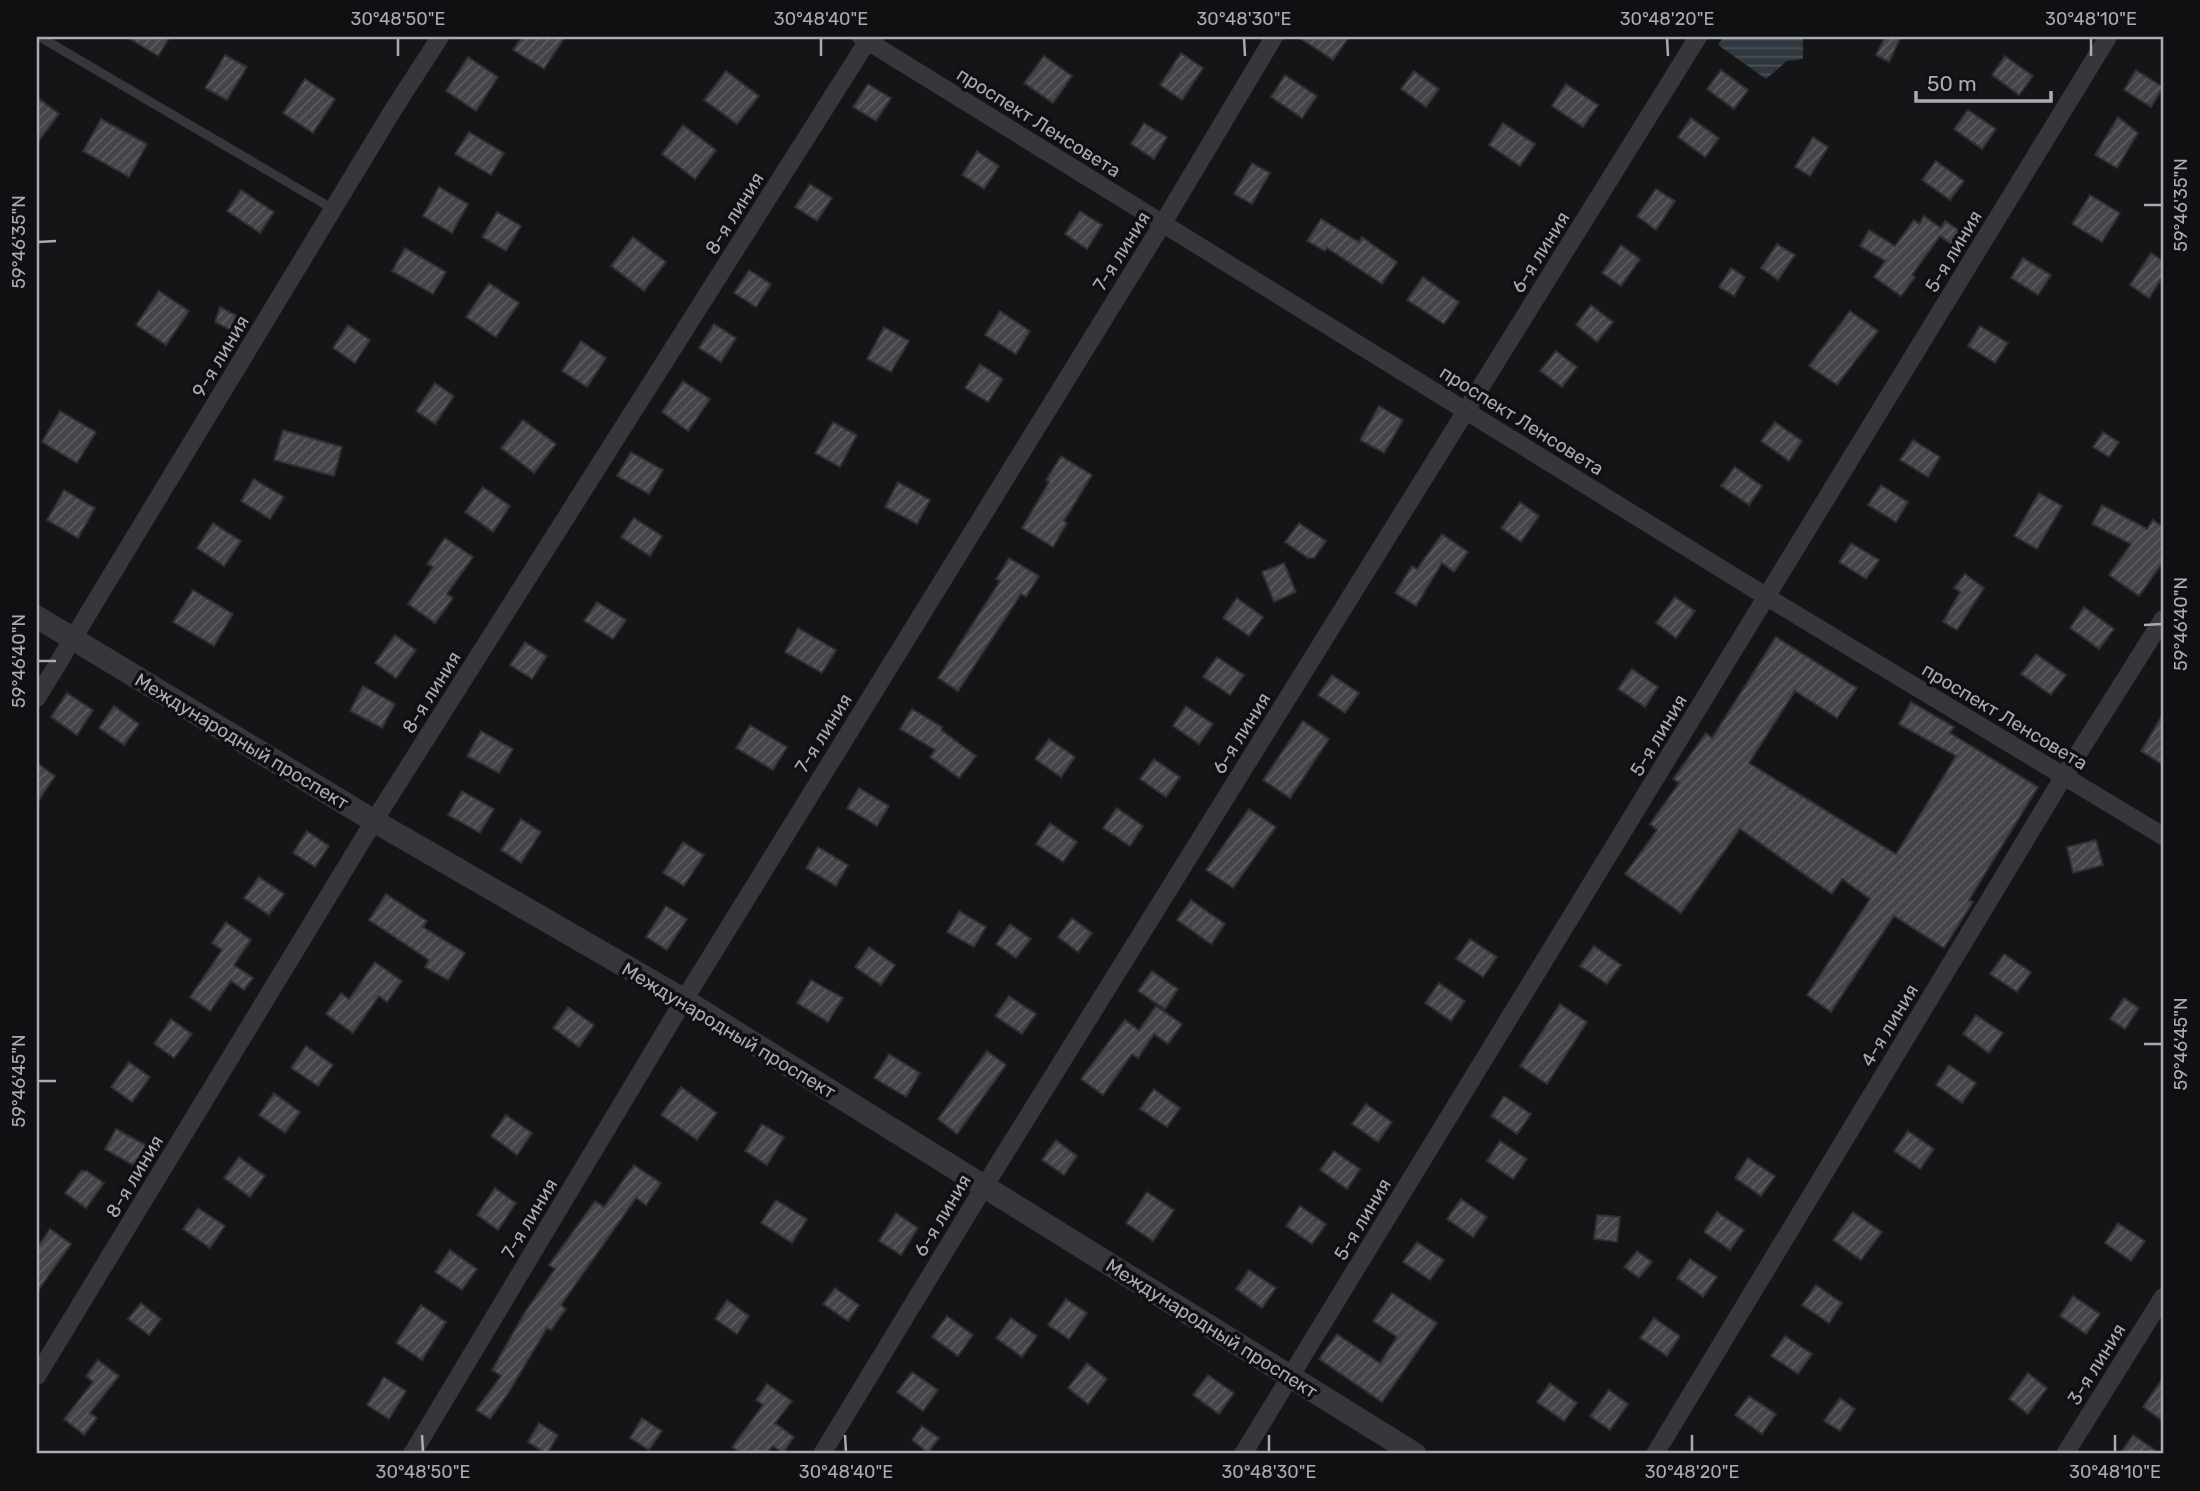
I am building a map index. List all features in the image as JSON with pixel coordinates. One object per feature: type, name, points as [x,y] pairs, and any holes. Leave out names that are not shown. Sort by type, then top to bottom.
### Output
[{"type":"street","name":"9-я линия","points":[[37,698],[393,110],[440,37]]},
{"type":"street","name":"7-я линия","points":[[412,1454],[684,1000],[1275,37]]},
{"type":"street","name":"6-я линия","points":[[822,1454],[984,1186],[1698,37]]},
{"type":"street","name":"5-я линия","points":[[1243,1454],[2108,37]]},
{"type":"street","name":"проспект Ленсовета","points":[[866,38],[1767,597],[2163,836]]},
{"type":"street","name":"8-я линия","points":[[37,1376],[374,821],[866,38]]},
{"type":"street","name":"Международный проспект","points":[[37,617],[374,821],[684,1000],[1415,1454]]},
{"type":"street","name":"4-я линия","points":[[1655,1454],[2064,776],[2163,619]]},
{"type":"street","name":"3-я линия","points":[[2065,1454],[2163,1297]]},
{"type":"lane","points":[[40,37],[333,209]]},
{"type":"shaded area","points":[[1723,37],[1803,37],[1803,59],[1787,61],[1766,79],[1718,45]]},
{"type":"building","points":[[127,37],[170,37],[158,56]]},
{"type":"building","points":[[522,37],[565,37],[544,69],[513,50]]},
{"type":"building","points":[[1298,37],[1349,37],[1333,60]]},
{"type":"building","points":[[1885,37],[1901,37],[1889,62],[1876,55]]},
{"type":"building","points":[[1181,53],[1203,68],[1182,100],[1160,85]]},
{"type":"building","points":[[225,55],[247,67],[227,100],[205,88]]},
{"type":"building","points":[[1044,56],[1072,76],[1053,103],[1024,83]]},
{"type":"building","points":[[2005,56],[2033,76],[2019,95],[1992,75]]},
{"type":"building","points":[[468,57],[498,77],[476,111],[446,91]]},
{"type":"building","points":[[1721,70],[1748,90],[1734,109],[1707,89]]},
{"type":"building","points":[[2136,70],[2163,87],[2151,107],[2124,90]]},
{"type":"building","points":[[726,71],[759,96],[737,124],[704,100]]},
{"type":"building","points":[[1414,71],[1439,89],[1426,107],[1401,89]]},
{"type":"building","points":[[1285,75],[1317,96],[1302,118],[1271,97]]},
{"type":"building","points":[[305,79],[335,99],[313,133],[283,113]]},
{"type":"building","points":[[868,84],[891,98],[876,121],[853,107]]},
{"type":"building","points":[[1566,84],[1598,105],[1583,127],[1552,106]]},
{"type":"building","points":[[37,97],[59,114],[37,143]]},
{"type":"building","points":[[1968,110],[1996,129],[1982,149],[1954,129]]},
{"type":"building","points":[[2118,117],[2138,133],[2117,168],[2095,155]]},
{"type":"building","points":[[1691,118],[1719,138],[1705,157],[1678,137]]},
{"type":"building","points":[[101,119],[147,144],[129,177],[83,151]]},
{"type":"building","points":[[1144,123],[1167,137],[1154,159],[1131,144]]},
{"type":"building","points":[[1503,123],[1535,144],[1520,166],[1489,145]]},
{"type":"building","points":[[683,125],[716,150],[695,179],[662,154]]},
{"type":"building","points":[[469,132],[504,153],[491,175],[455,154]]},
{"type":"building","points":[[1813,137],[1828,147],[1810,176],[1795,167]]},
{"type":"building","points":[[977,151],[999,166],[984,189],[962,175]]},
{"type":"building","points":[[1936,161],[1964,181],[1950,200],[1922,180]]},
{"type":"building","points":[[1252,163],[1270,173],[1252,204],[1234,194]]},
{"type":"building","points":[[810,184],[832,198],[817,221],[795,207]]},
{"type":"building","points":[[439,187],[468,204],[452,233],[423,216]]},
{"type":"building","points":[[1656,189],[1675,201],[1656,230],[1637,216]]},
{"type":"building","points":[[241,190],[274,212],[260,233],[227,211]]},
{"type":"building","points":[[2090,195],[2120,213],[2102,242],[2072,224]]},
{"type":"building","points":[[1080,211],[1102,225],[1087,249],[1065,234]]},
{"type":"building","points":[[497,212],[521,226],[506,251],[482,237]]},
{"type":"building","points":[[1924,216],[1941,228],[1945,221],[1963,233],[1954,246],[1940,236],[1912,275],[1915,277],[1901,296],[1874,277],[1885,261],[1860,246],[1869,230],[1895,246],[1914,220],[1919,224]]},
{"type":"building","points":[[1321,219],[1359,242],[1362,237],[1397,262],[1382,284],[1327,248],[1325,251],[1307,241]]},
{"type":"building","points":[[633,237],[666,262],[644,291],[611,266]]},
{"type":"building","points":[[1777,244],[1795,255],[1778,280],[1761,268]]},
{"type":"building","points":[[1621,245],[1640,259],[1621,286],[1602,273]]},
{"type":"building","points":[[405,248],[446,272],[433,294],[392,271]]},
{"type":"building","points":[[2151,253],[2163,261],[2163,276],[2149,298],[2130,285]]},
{"type":"building","points":[[2023,258],[2051,275],[2038,295],[2011,278]]},
{"type":"building","points":[[1731,268],[1745,277],[1734,296],[1719,287]]},
{"type":"building","points":[[749,270],[771,284],[756,307],[734,293]]},
{"type":"building","points":[[1423,277],[1459,302],[1444,324],[1407,300]]},
{"type":"building","points":[[489,283],[519,303],[496,337],[466,317]]},
{"type":"building","points":[[159,291],[189,311],[166,345],[136,325]]},
{"type":"building","points":[[1591,305],[1613,322],[1597,342],[1576,325]]},
{"type":"building","points":[[220,307],[237,316],[230,330],[215,322]]},
{"type":"building","points":[[1000,311],[1030,331],[1016,354],[985,335]]},
{"type":"building","points":[[1850,311],[1878,331],[1837,385],[1809,366]]},
{"type":"building","points":[[714,324],[736,338],[721,362],[699,348]]},
{"type":"building","points":[[348,325],[370,340],[355,363],[333,348]]},
{"type":"building","points":[[1980,326],[2008,343],[1995,363],[1968,346]]},
{"type":"building","points":[[884,327],[909,341],[891,372],[867,359]]},
{"type":"building","points":[[581,341],[606,358],[587,387],[562,371]]},
{"type":"building","points":[[1556,351],[1577,367],[1562,387],[1540,371]]},
{"type":"building","points":[[980,364],[1003,379],[988,402],[965,388]]},
{"type":"building","points":[[683,381],[710,399],[688,431],[662,412]]},
{"type":"building","points":[[435,383],[454,396],[435,424],[416,411]]},
{"type":"building","points":[[1379,406],[1403,420],[1384,453],[1360,440]]},
{"type":"building","points":[[60,411],[96,432],[77,463],[42,442]]},
{"type":"building","points":[[523,420],[556,444],[534,473],[501,448]]},
{"type":"building","points":[[833,422],[857,435],[840,467],[815,453]]},
{"type":"building","points":[[1775,422],[1802,441],[1789,461],[1761,441]]},
{"type":"building","points":[[283,430],[342,447],[334,476],[274,460]]},
{"type":"building","points":[[2103,432],[2119,442],[2109,457],[2093,447]]},
{"type":"building","points":[[1913,440],[1940,457],[1928,477],[1900,460]]},
{"type":"building","points":[[631,452],[663,470],[649,494],[617,476]]},
{"type":"building","points":[[1061,456],[1092,475],[1064,521],[1067,523],[1053,547],[1022,528]]},
{"type":"building","points":[[1735,467],[1762,486],[1749,505],[1721,486]]},
{"type":"building","points":[[254,479],[284,497],[270,519],[241,501]]},
{"type":"building","points":[[898,482],[930,500],[917,524],[885,507]]},
{"type":"building","points":[[1881,485],[1908,502],[1896,522],[1868,505]]},
{"type":"building","points":[[483,487],[510,506],[493,532],[465,512]]},
{"type":"building","points":[[64,490],[95,508],[78,538],[47,520]]},
{"type":"building","points":[[2039,493],[2062,506],[2037,549],[2014,536]]},
{"type":"building","points":[[1520,502],[1539,516],[1521,542],[1501,528]]},
{"type":"building","points":[[2102,505],[2147,529],[2153,520],[2163,527],[2163,562],[2139,596],[2109,575],[2131,544],[2092,524]]},
{"type":"building","points":[[634,518],[662,536],[650,556],[621,537]]},
{"type":"building","points":[[213,523],[241,541],[224,566],[197,548]]},
{"type":"building","points":[[1299,523],[1326,541],[1314,558],[1308,558],[1285,542]]},
{"type":"building","points":[[1442,534],[1468,552],[1454,572],[1442,563],[1416,606],[1395,593],[1412,566],[1417,569]]},
{"type":"building","points":[[445,538],[473,557],[447,594],[453,598],[435,623],[408,604],[433,567],[427,564]]},
{"type":"building","points":[[1851,543],[1879,560],[1866,579],[1839,562]]},
{"type":"building","points":[[1009,558],[1039,576],[1026,597],[1021,594],[958,691],[938,678],[1000,581],[996,579]]},
{"type":"building","points":[[1284,563],[1296,592],[1274,602],[1262,572]]},
{"type":"building","points":[[1965,574],[1984,588],[1957,630],[1943,622],[1960,592],[1954,588]]},
{"type":"building","points":[[193,590],[233,614],[214,646],[173,622]]},
{"type":"building","points":[[1675,597],[1695,611],[1676,638],[1656,623]]},
{"type":"building","points":[[1237,598],[1263,617],[1249,636],[1223,618]]},
{"type":"building","points":[[597,602],[626,620],[613,639],[584,621]]},
{"type":"building","points":[[2084,607],[2114,629],[2099,649],[2070,628]]},
{"type":"building","points":[[798,628],[836,650],[822,673],[785,652]]},
{"type":"building","points":[[395,635],[416,650],[396,678],[375,663]]},
{"type":"building","points":[[1776,637],[1857,688],[1837,718],[1795,691],[1749,763],[1896,854],[1956,756],[1899,724],[1911,702],[1954,727],[1950,733],[2038,787],[1969,900],[1973,902],[1944,948],[1894,916],[1831,1012],[1807,995],[1870,899],[1842,879],[1832,894],[1740,829],[1681,913],[1625,874],[1657,830],[1650,824],[1679,783],[1673,779],[1706,733],[1712,738]]},
{"type":"building","points":[[525,642],[547,656],[532,679],[510,665]]},
{"type":"building","points":[[2036,654],[2066,675],[2051,695],[2021,674]]},
{"type":"building","points":[[1217,657],[1244,675],[1230,695],[1203,677]]},
{"type":"building","points":[[1632,669],[1658,687],[1645,707],[1618,689]]},
{"type":"building","points":[[1332,675],[1359,693],[1345,713],[1318,695]]},
{"type":"building","points":[[363,686],[395,704],[382,728],[350,711]]},
{"type":"building","points":[[67,693],[93,710],[77,735],[51,717]]},
{"type":"building","points":[[114,706],[139,724],[124,745],[99,728]]},
{"type":"building","points":[[1186,706],[1213,724],[1199,744],[1173,726]]},
{"type":"building","points":[[912,709],[942,727],[941,730],[976,756],[959,778],[930,757],[935,750],[900,729]]},
{"type":"building","points":[[2163,714],[2163,765],[2141,751]]},
{"type":"building","points":[[1303,721],[1329,739],[1290,798],[1263,780]]},
{"type":"building","points":[[750,725],[787,747],[773,770],[736,748]]},
{"type":"building","points":[[481,731],[513,749],[499,773],[467,756]]},
{"type":"building","points":[[1049,739],[1075,757],[1061,777],[1035,759]]},
{"type":"building","points":[[1154,759],[1180,777],[1166,797],[1140,779]]},
{"type":"building","points":[[37,763],[55,776],[37,803]]},
{"type":"building","points":[[859,788],[889,806],[877,826],[847,808]]},
{"type":"building","points":[[462,791],[494,809],[480,833],[448,815]]},
{"type":"building","points":[[1117,808],[1143,826],[1130,846],[1103,828]]},
{"type":"building","points":[[1249,809],[1276,827],[1233,888],[1206,870]]},
{"type":"building","points":[[521,819],[541,832],[521,863],[501,850]]},
{"type":"building","points":[[1050,823],[1077,842],[1063,862],[1036,844]]},
{"type":"building","points":[[307,831],[329,846],[315,867],[293,853]]},
{"type":"building","points":[[2096,840],[2103,865],[2073,873],[2067,847]]},
{"type":"building","points":[[683,842],[704,855],[684,886],[663,873]]},
{"type":"building","points":[[818,847],[848,865],[836,886],[806,868]]},
{"type":"building","points":[[259,877],[284,894],[269,915],[244,898]]},
{"type":"building","points":[[386,894],[427,921],[423,927],[465,953],[448,980],[425,967],[429,960],[369,920]]},
{"type":"building","points":[[1191,900],[1225,924],[1211,944],[1177,920]]},
{"type":"building","points":[[666,906],[687,919],[667,950],[646,937]]},
{"type":"building","points":[[959,911],[986,927],[974,947],[947,932]]},
{"type":"building","points":[[1072,918],[1092,933],[1078,952],[1058,937]]},
{"type":"building","points":[[226,922],[251,940],[234,965],[253,978],[244,990],[231,981],[210,1011],[190,997],[222,950],[212,943]]},
{"type":"building","points":[[1010,924],[1031,939],[1016,958],[996,944]]},
{"type":"building","points":[[1470,939],[1497,957],[1483,977],[1456,959]]},
{"type":"building","points":[[1594,946],[1621,965],[1607,984],[1580,966]]},
{"type":"building","points":[[869,947],[895,965],[881,985],[855,967]]},
{"type":"building","points":[[2004,954],[2031,972],[2017,992],[1990,974]]},
{"type":"building","points":[[375,962],[402,981],[387,1002],[379,996],[353,1033],[326,1014],[341,993],[349,999]]},
{"type":"building","points":[[1152,971],[1178,989],[1165,1009],[1138,991]]},
{"type":"building","points":[[811,980],[843,998],[828,1022],[797,1003]]},
{"type":"building","points":[[1439,983],[1465,1001],[1451,1021],[1425,1003]]},
{"type":"building","points":[[1009,996],[1036,1014],[1022,1034],[995,1016]]},
{"type":"building","points":[[2124,998],[2139,1008],[2125,1029],[2110,1019]]},
{"type":"building","points":[[1560,1004],[1587,1022],[1547,1084],[1520,1066]]},
{"type":"building","points":[[1156,1006],[1182,1024],[1168,1044],[1154,1034],[1138,1058],[1132,1054],[1103,1095],[1081,1079],[1125,1020],[1139,1030]]},
{"type":"building","points":[[568,1007],[594,1025],[579,1047],[553,1028]]},
{"type":"building","points":[[1976,1015],[2003,1033],[1989,1053],[1963,1034]]},
{"type":"building","points":[[171,1019],[192,1034],[174,1058],[154,1044]]},
{"type":"building","points":[[306,1046],[333,1065],[318,1086],[291,1068]]},
{"type":"building","points":[[987,1051],[1006,1065],[957,1134],[938,1119]]},
{"type":"building","points":[[889,1054],[920,1073],[906,1097],[874,1078]]},
{"type":"building","points":[[129,1062],[150,1077],[132,1102],[111,1087]]},
{"type":"building","points":[[1949,1065],[1976,1083],[1962,1103],[1936,1085]]},
{"type":"building","points":[[681,1087],[717,1113],[697,1140],[661,1115]]},
{"type":"building","points":[[1154,1089],[1180,1108],[1167,1127],[1140,1109]]},
{"type":"building","points":[[274,1093],[300,1112],[285,1133],[259,1115]]},
{"type":"building","points":[[1504,1096],[1531,1114],[1517,1134],[1491,1116]]},
{"type":"building","points":[[1366,1104],[1392,1122],[1378,1142],[1352,1124]]},
{"type":"building","points":[[506,1115],[532,1133],[517,1155],[491,1136]]},
{"type":"building","points":[[762,1124],[784,1137],[767,1165],[745,1151]]},
{"type":"building","points":[[116,1129],[146,1145],[135,1166],[105,1149]]},
{"type":"building","points":[[1908,1131],[1934,1149],[1920,1169],[1894,1151]]},
{"type":"building","points":[[1056,1140],[1077,1156],[1064,1175],[1042,1160]]},
{"type":"building","points":[[1500,1141],[1527,1159],[1513,1179],[1487,1161]]},
{"type":"building","points":[[1334,1151],[1360,1169],[1347,1189],[1320,1170]]},
{"type":"building","points":[[239,1157],[265,1176],[250,1197],[224,1178]]},
{"type":"building","points":[[1748,1158],[1775,1176],[1761,1196],[1735,1178]]},
{"type":"building","points":[[634,1165],[661,1183],[646,1205],[636,1198],[561,1305],[566,1309],[551,1330],[547,1328],[490,1419],[476,1410],[501,1376],[492,1370],[525,1312],[555,1269],[549,1265],[595,1201],[604,1207]]},
{"type":"building","points":[[81,1171],[87,1171],[104,1183],[86,1208],[65,1193]]},
{"type":"building","points":[[495,1188],[516,1203],[498,1230],[477,1215]]},
{"type":"building","points":[[1147,1192],[1174,1210],[1153,1241],[1126,1223]]},
{"type":"building","points":[[1461,1199],[1487,1217],[1473,1237],[1447,1219]]},
{"type":"building","points":[[776,1200],[807,1219],[792,1243],[761,1223]]},
{"type":"building","points":[[1300,1206],[1326,1224],[1312,1244],[1286,1226]]},
{"type":"building","points":[[198,1208],[225,1226],[210,1248],[183,1229]]},
{"type":"building","points":[[1717,1212],[1744,1230],[1730,1250],[1704,1232]]},
{"type":"building","points":[[1853,1212],[1882,1232],[1861,1260],[1833,1240]]},
{"type":"building","points":[[896,1213],[918,1228],[901,1255],[879,1241]]},
{"type":"building","points":[[1597,1215],[1620,1217],[1617,1242],[1594,1239]]},
{"type":"building","points":[[2118,1223],[2145,1241],[2131,1261],[2105,1243]]},
{"type":"building","points":[[50,1229],[71,1244],[37,1292],[37,1248]]},
{"type":"building","points":[[1417,1242],[1444,1260],[1430,1280],[1403,1262]]},
{"type":"building","points":[[450,1250],[477,1269],[462,1290],[435,1272]]},
{"type":"building","points":[[1637,1251],[1652,1262],[1639,1278],[1624,1267]]},
{"type":"building","points":[[1690,1259],[1717,1277],[1703,1297],[1677,1278]]},
{"type":"building","points":[[1249,1270],[1276,1288],[1262,1308],[1236,1289]]},
{"type":"building","points":[[1816,1285],[1842,1303],[1829,1323],[1802,1305]]},
{"type":"building","points":[[835,1288],[859,1305],[848,1321],[823,1304]]},
{"type":"building","points":[[1392,1293],[1437,1323],[1382,1402],[1319,1359],[1337,1334],[1380,1363],[1397,1337],[1373,1321]]},
{"type":"building","points":[[2073,1296],[2100,1314],[2086,1334],[2060,1316]]},
{"type":"building","points":[[1066,1299],[1087,1313],[1069,1339],[1048,1325]]},
{"type":"building","points":[[727,1300],[749,1316],[737,1334],[715,1319]]},
{"type":"building","points":[[141,1303],[161,1319],[149,1335],[128,1319]]},
{"type":"building","points":[[421,1305],[446,1322],[422,1360],[396,1343]]},
{"type":"building","points":[[947,1316],[973,1335],[958,1356],[932,1337]]},
{"type":"building","points":[[1011,1318],[1037,1336],[1022,1357],[996,1338]]},
{"type":"building","points":[[1654,1318],[1680,1336],[1667,1356],[1640,1338]]},
{"type":"building","points":[[1785,1336],[1812,1354],[1798,1374],[1771,1356]]},
{"type":"building","points":[[98,1360],[119,1376],[90,1413],[97,1418],[84,1435],[64,1419],[93,1382],[86,1376]]},
{"type":"building","points":[[1087,1363],[1107,1379],[1088,1404],[1068,1388]]},
{"type":"building","points":[[912,1372],[938,1390],[923,1411],[897,1392]]},
{"type":"building","points":[[2028,1373],[2047,1388],[2028,1414],[2009,1399]]},
{"type":"building","points":[[1208,1375],[1234,1393],[1219,1414],[1193,1395]]},
{"type":"building","points":[[384,1377],[406,1391],[389,1419],[367,1405]]},
{"type":"building","points":[[2163,1378],[2163,1421],[2143,1407]]},
{"type":"building","points":[[1550,1383],[1577,1403],[1564,1421],[1537,1402]]},
{"type":"building","points":[[767,1384],[792,1401],[775,1423],[794,1437],[783,1453],[773,1446],[766,1454],[742,1454],[732,1447],[763,1405],[756,1400]]},
{"type":"building","points":[[1609,1390],[1628,1404],[1610,1430],[1590,1416]]},
{"type":"building","points":[[1749,1396],[1776,1414],[1762,1434],[1735,1415]]},
{"type":"building","points":[[1840,1398],[1855,1409],[1840,1431],[1824,1421]]},
{"type":"building","points":[[642,1418],[662,1431],[649,1450],[630,1438]]},
{"type":"building","points":[[539,1423],[558,1435],[547,1454],[528,1442]]},
{"type":"building","points":[[922,1426],[939,1438],[928,1453],[912,1440]]},
{"type":"building","points":[[2133,1435],[2161,1454],[2120,1454]]}]
